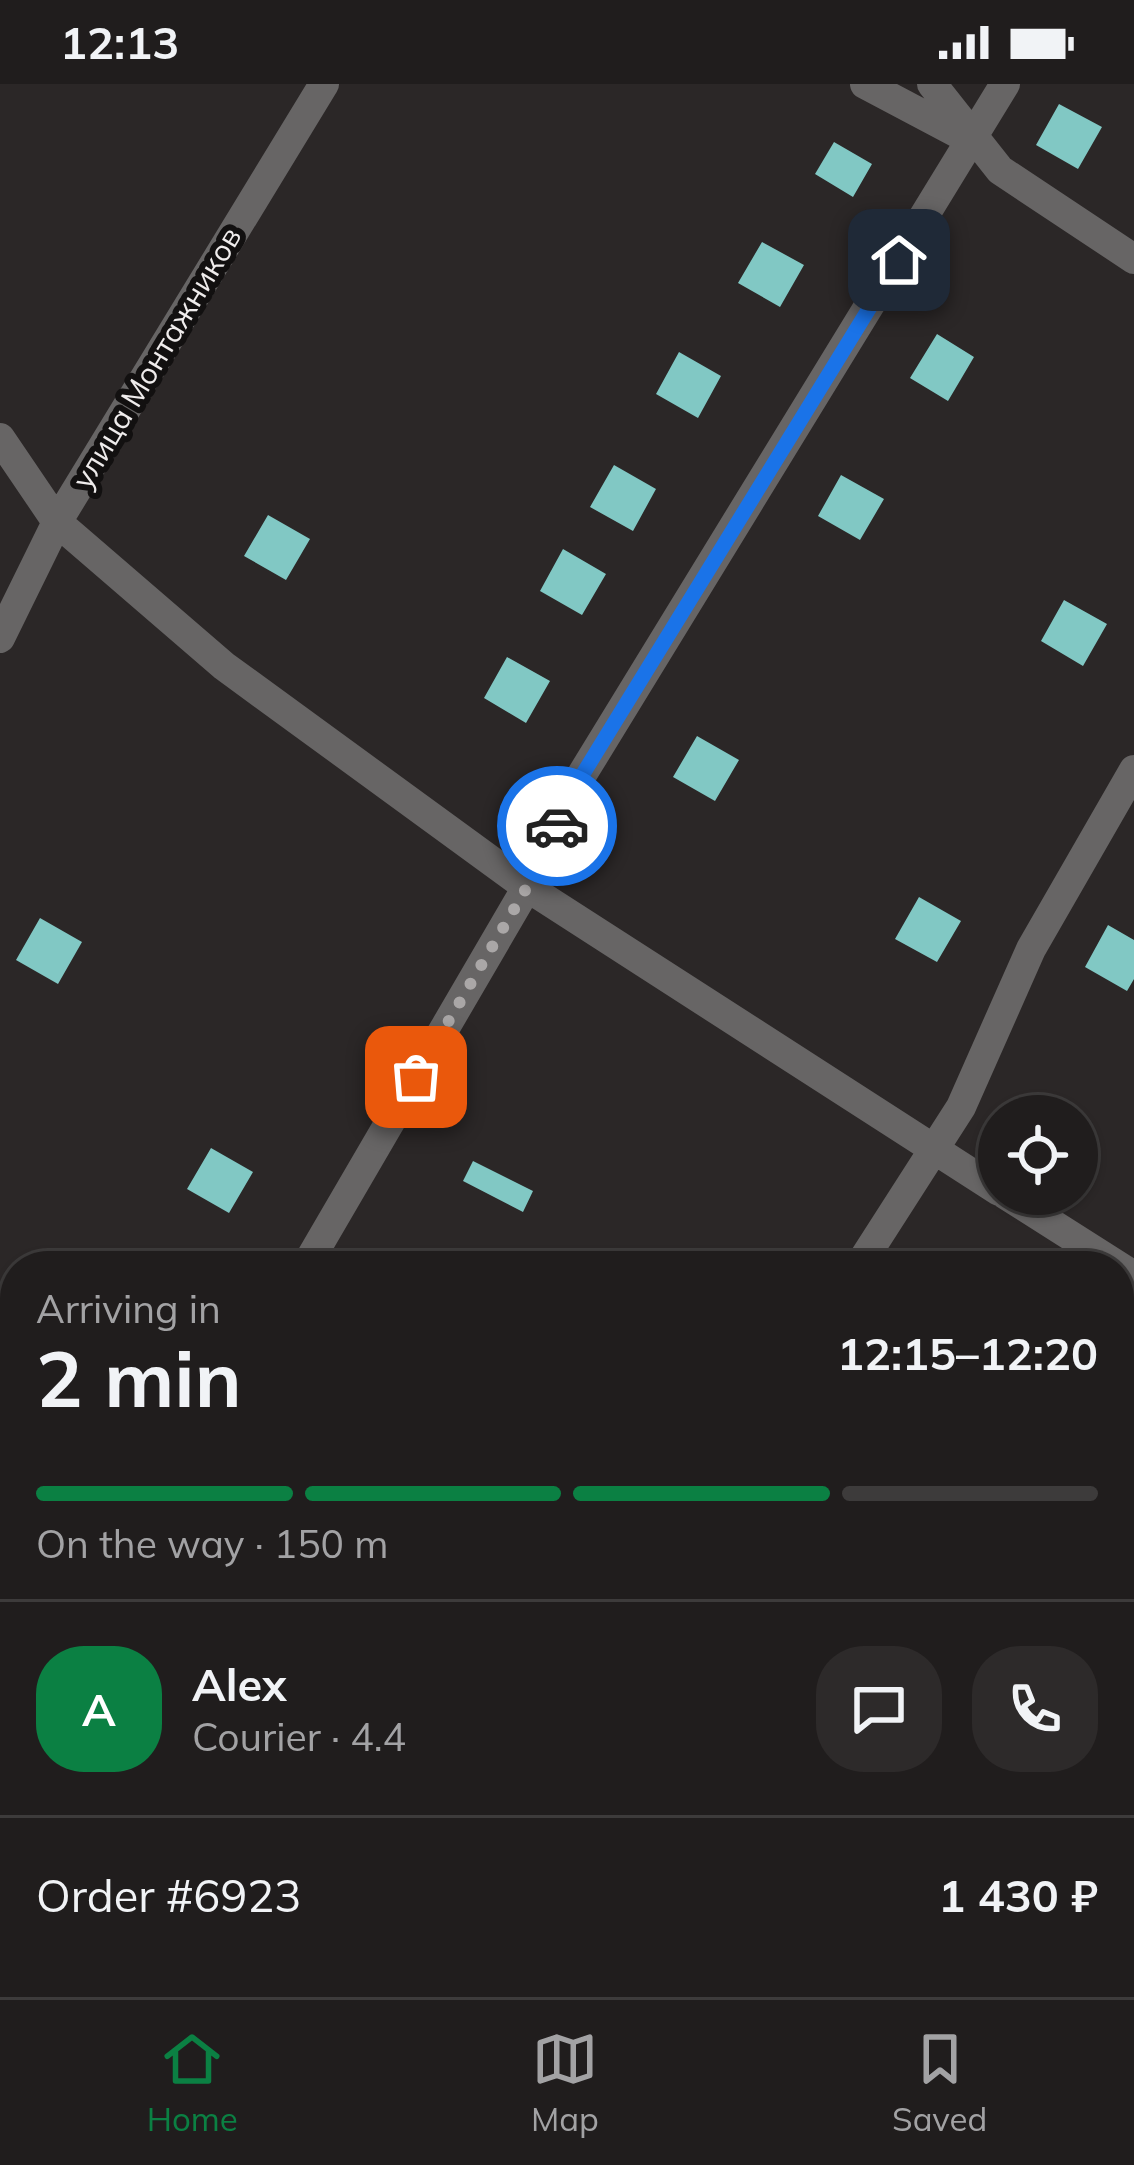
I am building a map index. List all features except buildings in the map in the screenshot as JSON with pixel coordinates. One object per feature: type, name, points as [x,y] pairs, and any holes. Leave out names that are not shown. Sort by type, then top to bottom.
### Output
[{"type":"street","name":"улица Монтажников","points":[[0,638],[57,521],[323,84]]},
{"type":"street","points":[[866,84],[973,140]]},
{"type":"street","points":[[932,84],[1000,170],[1134,259]]},
{"type":"street","points":[[315,1251],[527,887],[578,782],[1005,84]]},
{"type":"street","points":[[0,438],[57,521],[224,665],[527,887],[978,1178]]},
{"type":"street","points":[[868,1251],[961,1107],[1031,949],[1134,770]]},
{"type":"street","points":[[1038,1215],[1095,1251]]},
{"type":"way so far","points":[[416,1077],[527,887],[557,826]]},
{"type":"route","points":[[557,826],[578,782],[899,260]]}]
